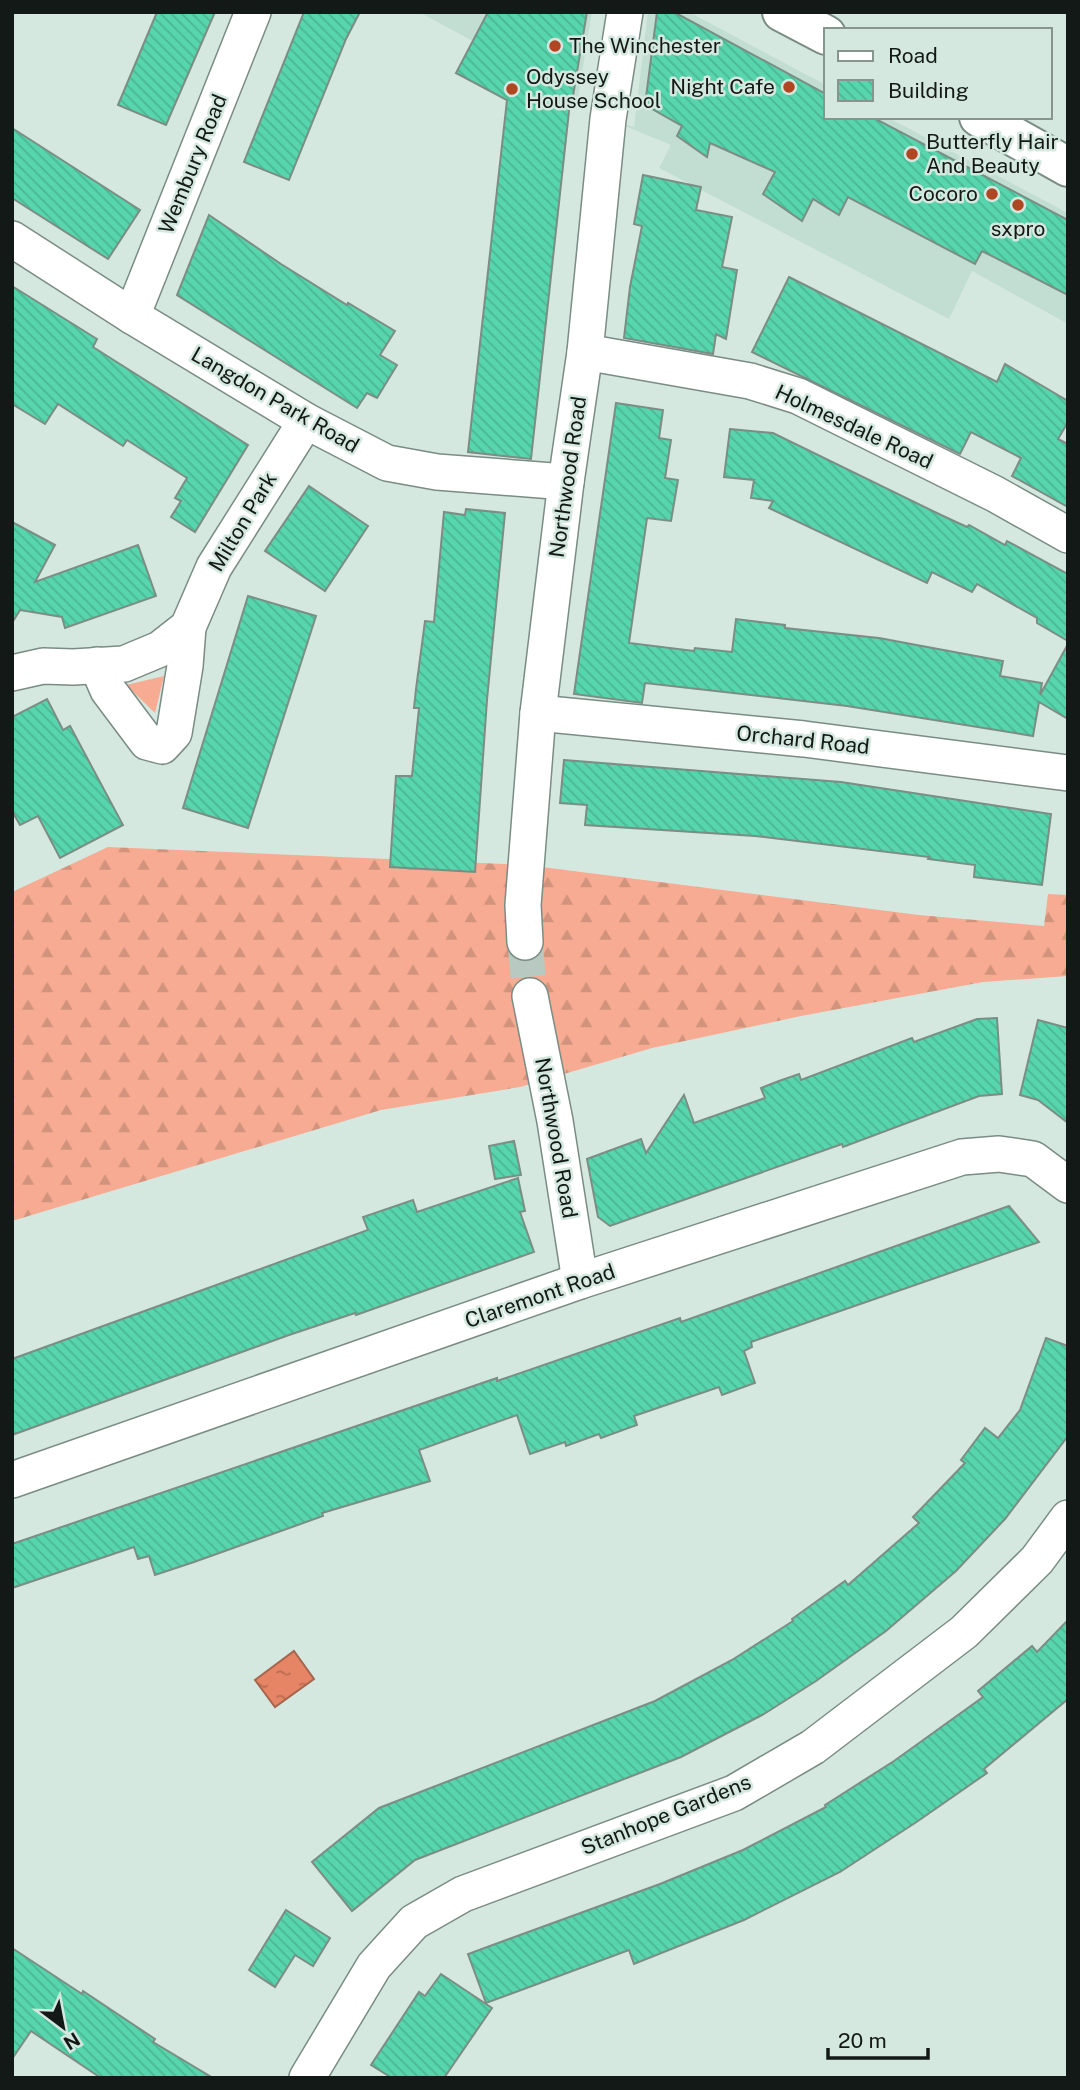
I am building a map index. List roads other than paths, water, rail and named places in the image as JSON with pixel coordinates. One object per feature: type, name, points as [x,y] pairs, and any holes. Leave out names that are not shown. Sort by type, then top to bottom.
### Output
[{"type":"highway","points":[[782,12],[824,35]]},
{"type":"highway","points":[[983,119],[1068,167]]},
{"type":"street","name":"Wembury Road","points":[[132,316],[254,12]]},
{"type":"street","name":"Northwood Road","points":[[525,942],[523,905],[538,713],[585,352],[608,119],[625,12]]},
{"type":"street","name":"Langdon Park Road","points":[[12,239],[132,316],[306,421],[387,463],[437,472],[566,482]]},
{"type":"street","name":"Holmesdale Road","points":[[585,352],[750,381],[798,396],[995,494],[1068,535]]},
{"type":"street","name":"Milton Park","points":[[97,665],[108,690],[147,742],[162,746],[174,733],[186,666],[188,627],[214,567],[306,421]]},
{"type":"street","name":"Milton Park","points":[[12,673],[43,666],[124,664],[160,649],[188,627]]},
{"type":"street","name":"Orchard Road","points":[[538,713],[804,739],[1068,773]]},
{"type":"street","name":"Northwood Road","points":[[530,996],[555,1121],[580,1281]]},
{"type":"street","name":"Claremont Road","points":[[12,1480],[580,1281],[961,1157],[999,1154],[1033,1160],[1068,1185]]},
{"type":"street","name":"Stanhope Gardens","points":[[307,2078],[374,1966],[414,1922],[463,1894],[734,1793],[813,1747],[964,1632],[1037,1560],[1068,1518]]},
{"type":"water","points":[[294,1651],[314,1679],[275,1707],[255,1680]]},
{"type":"tunnel","points":[[525,942],[530,996]]},
{"type":"place","name":"The Winchester","points":[[555,46]]},
{"type":"place","name":"Night Cafe","points":[[789,87]]},
{"type":"place","name":"Odyssey House School","points":[[512,89]]},
{"type":"place","name":"Butterfly Hair And Beauty","points":[[912,154]]},
{"type":"place","name":"Cocoro","points":[[992,194]]},
{"type":"place","name":"sxpro","points":[[1018,205]]}]
